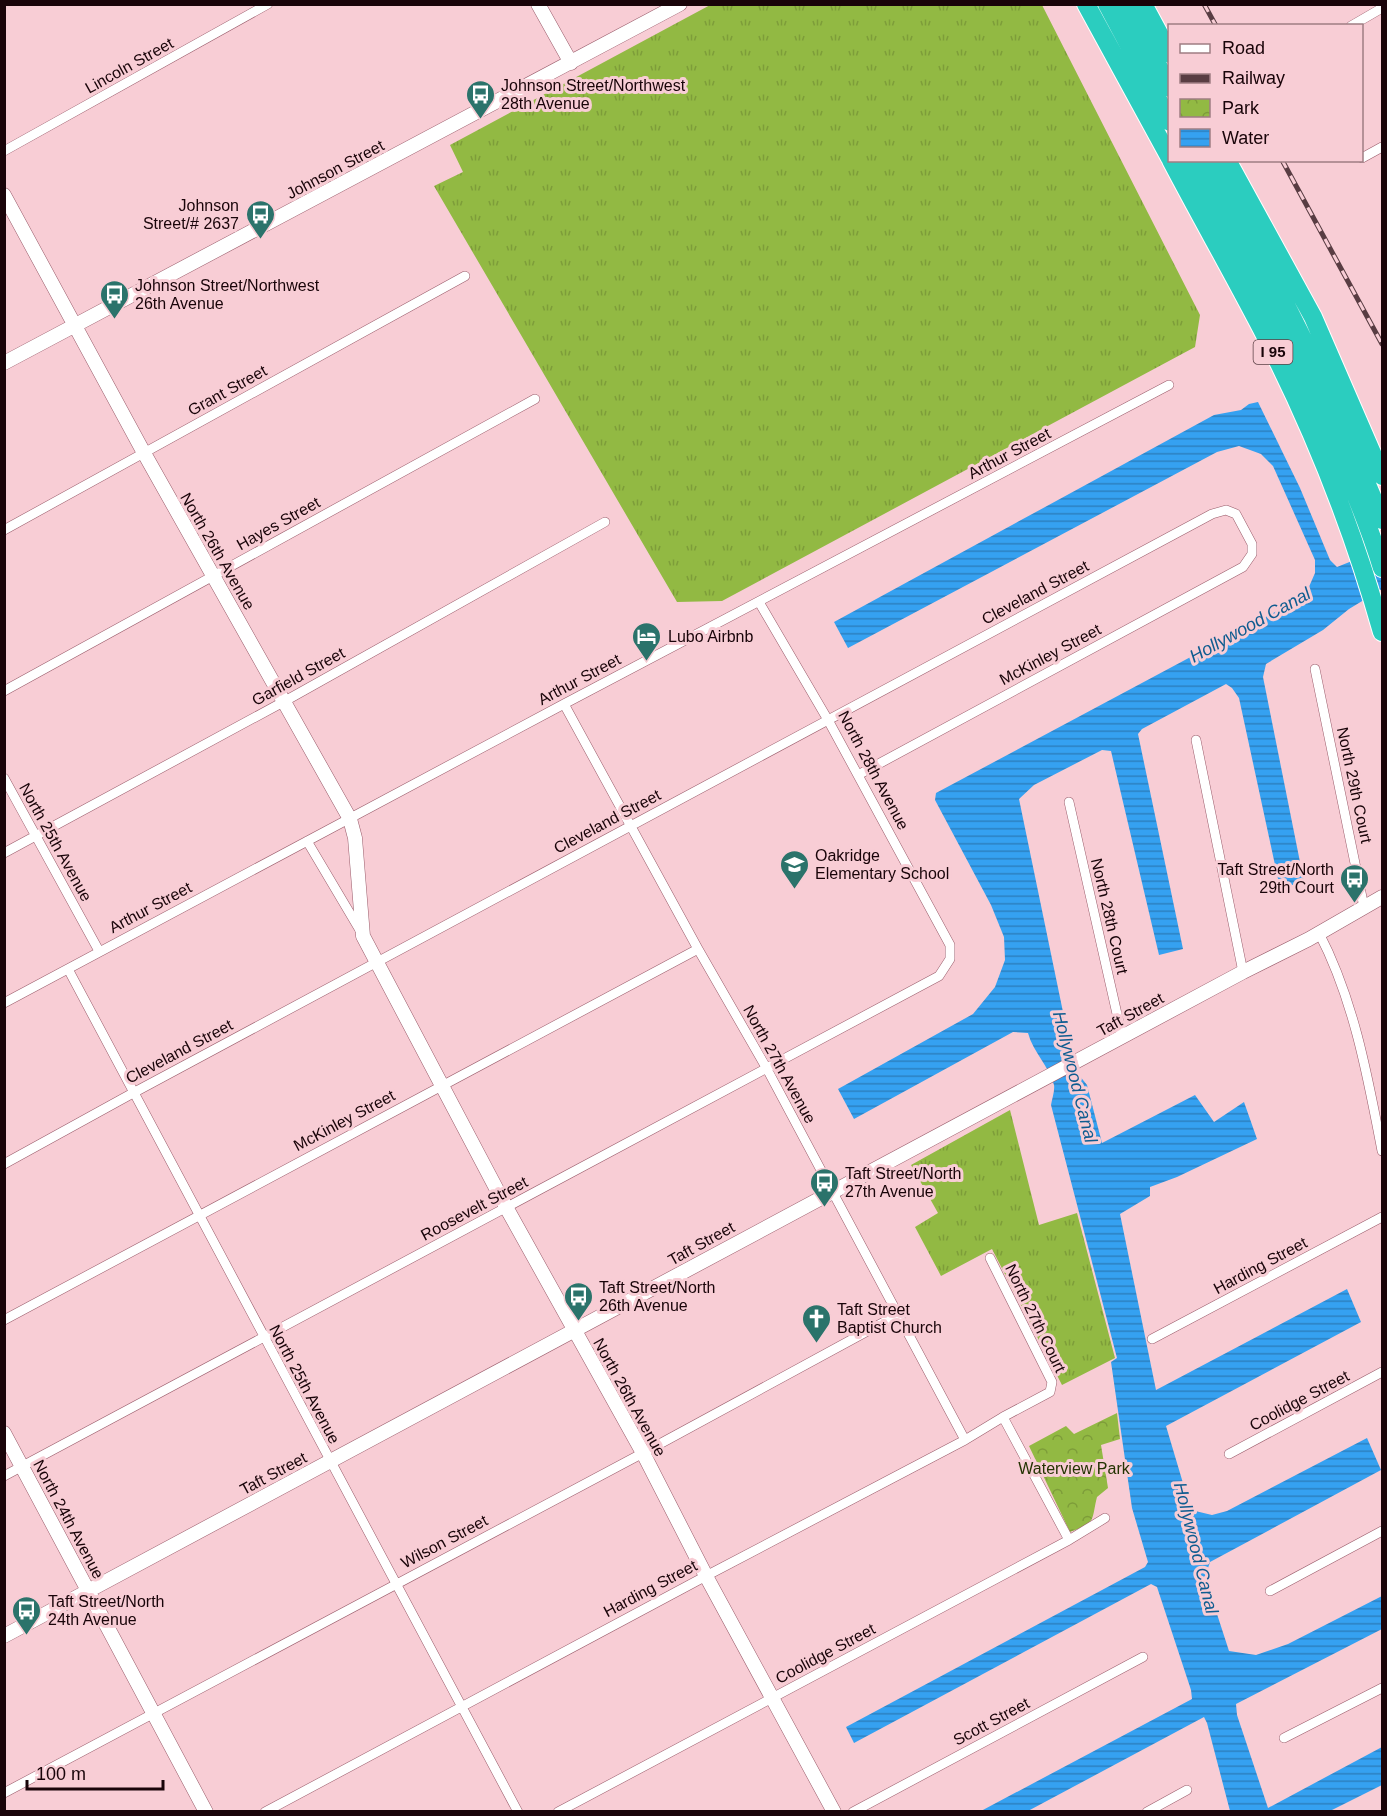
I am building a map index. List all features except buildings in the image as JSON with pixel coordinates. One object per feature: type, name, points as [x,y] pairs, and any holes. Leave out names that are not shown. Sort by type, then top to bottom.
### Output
[{"type":"highway","name":"I 95","points":[[1086,4],[1168,155]]},
{"type":"highway","points":[[1107,4],[1168,118]]},
{"type":"highway","points":[[1125,4],[1168,84]]},
{"type":"highway","points":[[1143,4],[1168,50]]},
{"type":"highway","name":"I 95","points":[[1172,162],[1266,338],[1309,430],[1357,551],[1383,632]]},
{"type":"highway","points":[[1191,162],[1297,364],[1338,453],[1383,568]]},
{"type":"highway","points":[[1209,162],[1281,295],[1322,378],[1383,520]]},
{"type":"highway","points":[[1228,162],[1313,317],[1383,476]]},
{"type":"street","name":"Lincoln Street","points":[[4,152],[268,4]]},
{"type":"street","points":[[538,4],[571,63]]},
{"type":"street","name":"Johnson Street","points":[[4,363],[680,4]]},
{"type":"street","points":[[1355,24],[1383,9]]},
{"type":"street","points":[[1363,157],[1383,147]]},
{"type":"street","name":"North 26th Avenue","points":[[4,195],[144,453],[350,819],[355,838],[363,936]]},
{"type":"street","name":"Grant Street","points":[[4,530],[465,276]]},
{"type":"street","name":"Arthur Street","points":[[4,1003],[1169,385]]},
{"type":"street","name":"Hayes Street","points":[[4,691],[535,399]]},
{"type":"street","name":"Cleveland Street","points":[[4,1164],[1212,514],[1226,510],[1236,514],[1252,544],[1252,554]]},
{"type":"street","name":"Garfield Street","points":[[4,853],[285,701],[605,522]]},
{"type":"street","name":"McKinley Street","points":[[858,775],[1243,567],[1252,554]]},
{"type":"street","name":"North 28th Avenue","points":[[759,602],[828,720],[950,945],[950,958]]},
{"type":"street","name":"North 29th Court","points":[[1315,669],[1364,907]]},
{"type":"street","name":"North 27th Avenue","points":[[564,704],[698,949],[767,1069],[965,1440]]},
{"type":"street","points":[[1196,741],[1243,972]]},
{"type":"street","name":"North 25th Avenue","points":[[4,778],[99,951]]},
{"type":"street","name":"North 28th Court","points":[[1069,802],[1122,1036]]},
{"type":"street","name":"North 26th Avenue","points":[[307,842],[363,936],[441,1085],[574,1332],[643,1453],[706,1576],[834,1812]]},
{"type":"street","name":"Taft Street","points":[[4,1636],[574,1332],[832,1190],[1383,897]]},
{"type":"street","points":[[1319,933],[1346,997],[1383,1151]]},
{"type":"street","name":"McKinley Street","points":[[4,1320],[698,949]]},
{"type":"street","name":"Roosevelt Street","points":[[4,1476],[939,976],[950,958]]},
{"type":"street","name":"North 25th Avenue","points":[[68,969],[518,1812]]},
{"type":"street","name":"Harding Street","points":[[1152,1339],[1383,1217]]},
{"type":"street","name":"North 27th Court","points":[[990,1258],[1052,1382],[1050,1392]]},
{"type":"street","name":"Wilson Street","points":[[4,1793],[897,1315]]},
{"type":"street","name":"Coolidge Street","points":[[1229,1454],[1383,1372]]},
{"type":"street","name":"Harding Street","points":[[265,1812],[965,1440],[1050,1392]]},
{"type":"street","points":[[1003,1417],[1069,1540]]},
{"type":"street","name":"North 24th Avenue","points":[[4,1432],[206,1812]]},
{"type":"street","name":"Coolidge Street","points":[[558,1812],[1069,1540],[1105,1518]]},
{"type":"street","points":[[1270,1591],[1383,1531]]},
{"type":"street","name":"Scott Street","points":[[853,1812],[1143,1658]]},
{"type":"street","points":[[1284,1738],[1383,1688]]},
{"type":"street","points":[[1147,1812],[1187,1790]]},
{"type":"green space","points":[[712,4],[1042,5],[1200,315],[1195,347],[722,601],[677,602],[434,186],[463,172],[450,145]]},
{"type":"green space","points":[[1010,1110],[1039,1225],[1077,1213],[1115,1358],[1062,1385],[992,1249],[941,1276],[915,1227],[938,1213],[911,1165]]},
{"type":"green space","name":"Waterview Park","points":[[1117,1413],[1120,1439],[1101,1445],[1108,1488],[1097,1497],[1089,1523],[1070,1532],[1029,1446],[1066,1426],[1074,1434]]},
{"type":"water","name":"Hollywood Canal","points":[[1258,402],[1300,488],[1330,560],[1337,567],[1382,549],[1382,589],[1349,609],[1323,630],[1266,664],[1263,677],[1304,882],[1280,888],[1239,698],[1226,684],[1142,729],[1138,734],[1183,949],[1159,955],[1111,751],[1102,750],[1034,785],[1019,799],[1069,1041],[1079,1075],[1087,1085],[1102,1143],[1195,1095],[1214,1122],[1244,1102],[1257,1139],[1177,1177],[1150,1187],[1150,1196],[1120,1214],[1156,1390],[1347,1289],[1361,1322],[1166,1426],[1191,1510],[1212,1515],[1227,1511],[1367,1438],[1381,1470],[1210,1562],[1205,1577],[1229,1651],[1256,1655],[1288,1644],[1382,1596],[1382,1629],[1236,1704],[1237,1715],[1268,1808],[1382,1747],[1382,1785],[1330,1811],[1230,1811],[1204,1717],[1028,1811],[981,1811],[1192,1699],[1191,1690],[1157,1587],[1151,1584],[854,1743],[846,1727],[1145,1567],[1148,1562],[1132,1508],[1111,1362],[1117,1358],[1051,1105],[1054,1085],[1028,1033],[1013,1032],[854,1119],[838,1089],[973,1014],[995,987],[1005,960],[1004,937],[991,905],[935,800],[936,793],[1305,596],[1315,573],[1315,560],[1273,466],[1261,454],[1239,446],[1217,452],[848,648],[834,622],[1214,415],[1241,410],[1249,404]]},
{"type":"railway","points":[[1204,4],[1215,24]]},
{"type":"railway","points":[[1283,162],[1382,344]]},
{"type":"place","name":"Johnson Street/Northwest 28th Avenue","points":[[480,120]]},
{"type":"place","name":"Johnson Street/# 2637","points":[[260,240]]},
{"type":"place","name":"Johnson Street/Northwest 26th Avenue","points":[[114,320]]},
{"type":"place","name":"Lubo Airbnb","points":[[647,662]]},
{"type":"place","name":"Oakridge Elementary School","points":[[794,890]]},
{"type":"place","name":"Taft Street/North 29th Court","points":[[1355,904]]},
{"type":"place","name":"Taft Street/North 27th Avenue","points":[[824,1208]]},
{"type":"place","name":"Taft Street/North 26th Avenue","points":[[578,1322]]},
{"type":"place","name":"Taft Street Baptist Church","points":[[816,1344]]},
{"type":"place","name":"Taft Street/North 24th Avenue","points":[[27,1636]]}]
